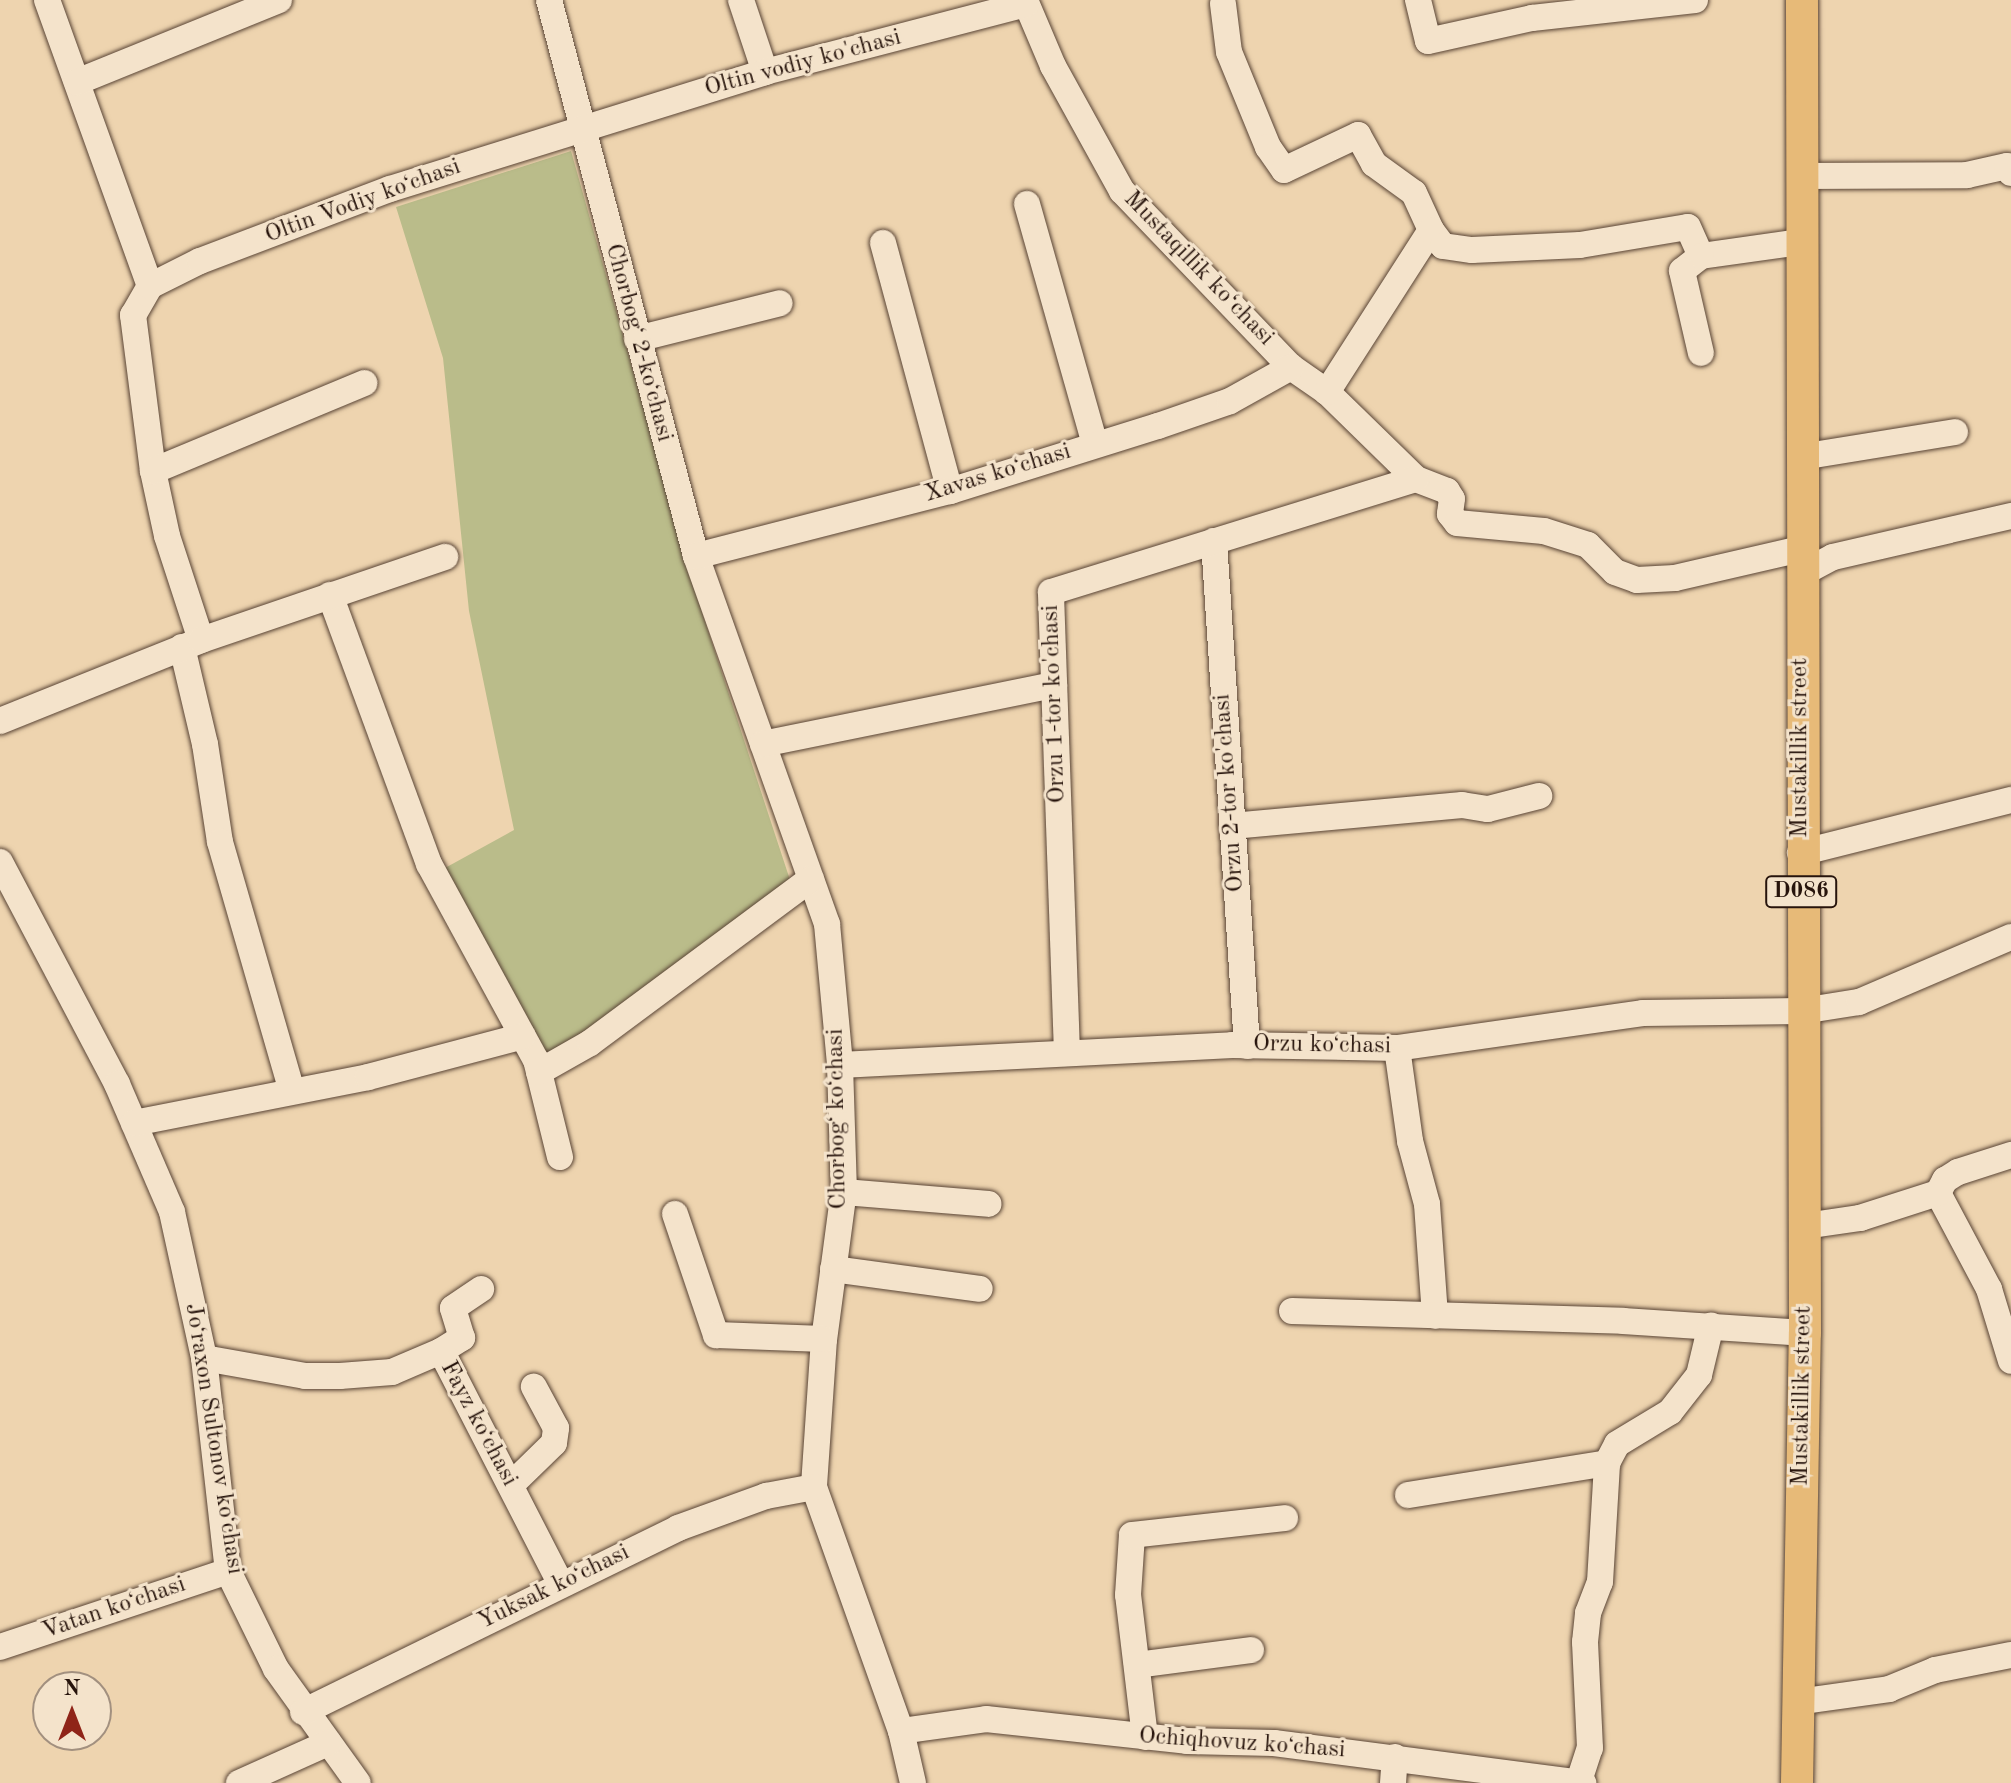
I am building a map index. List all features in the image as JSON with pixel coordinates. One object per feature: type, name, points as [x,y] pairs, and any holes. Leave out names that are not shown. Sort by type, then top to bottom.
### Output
[{"type":"main road","name":"Mustakillik street","points":[[1797,1783],[1805,1333],[1800,853],[1802,0]]},
{"type":"street","points":[[47,0],[150,286],[133,315],[153,471],[191,644],[220,842],[291,1088]]},
{"type":"street","points":[[77,82],[279,0]]},
{"type":"street","points":[[549,0],[581,129]]},
{"type":"street","points":[[741,0],[765,72]]},
{"type":"street","points":[[1418,0],[1428,41],[1633,2],[1695,0]]},
{"type":"street","points":[[1229,1],[1229,52],[1268,147],[1284,170],[1358,135],[1374,164],[1414,193],[1431,230],[1443,246],[1472,250],[1580,245],[1688,227],[1701,256]]},
{"type":"street","name":"Oltin vodiy ko'chasi","points":[[581,129],[765,72],[1026,2]]},
{"type":"street","name":"Mustaqillik ko‘chasi","points":[[1026,2],[1053,66],[1122,191],[1291,367],[1327,392],[1416,479],[1447,491],[1452,499],[1450,514],[1457,523],[1544,531],[1588,545],[1615,572],[1637,580],[1675,578],[1833,557],[2011,516]]},
{"type":"street","name":"Oltin Vodiy koʻchasi","points":[[150,286],[200,261],[390,189],[581,129]]},
{"type":"street","name":"Chorbogʻ 2-koʻchasi","points":[[581,129],[696,556]]},
{"type":"street","points":[[1801,176],[1967,175],[2010,168]]},
{"type":"street","points":[[1027,204],[1095,445]]},
{"type":"street","points":[[1327,392],[1383,313],[1431,230]]},
{"type":"street","points":[[1701,353],[1682,271],[1701,256],[1801,242]]},
{"type":"street","points":[[883,243],[950,491]]},
{"type":"street","points":[[637,339],[780,303]]},
{"type":"street","name":"Xavas koʻchasi","points":[[696,556],[950,491],[1095,445],[1230,401],[1291,367]]},
{"type":"street","points":[[153,471],[364,383]]},
{"type":"street","points":[[1801,457],[1955,432]]},
{"type":"street","name":"Orzu 1-tor ko'chasi","points":[[1067,1053],[1051,592],[1416,479]]},
{"type":"street","name":"Orzu 2-tor ko'chasi","points":[[1214,541],[1247,1046]]},
{"type":"street","name":"Chorbogʻ koʻchasi","points":[[696,556],[827,924],[840,1065],[844,1192],[824,1339],[814,1487],[901,1731],[913,1783]]},
{"type":"street","points":[[0,721],[191,644],[445,557]]},
{"type":"street","points":[[330,595],[429,864],[523,1036],[539,1072],[560,1157]]},
{"type":"street","points":[[763,744],[1054,685]]},
{"type":"street","points":[[1232,826],[1462,805],[1488,809],[1539,796]]},
{"type":"street","points":[[1800,853],[2011,800]]},
{"type":"street","name":"Joʻraxon Sultonov koʻchasi","points":[[2,870],[134,1123],[172,1212],[204,1358],[228,1571],[276,1669],[303,1712],[358,1783]]},
{"type":"street","points":[[539,1072],[590,1043],[811,879]]},
{"type":"street","name":"Orzu koʻchasi","points":[[840,1065],[1247,1046],[1397,1048],[1643,1013],[1802,1011],[1859,1002],[2011,937]]},
{"type":"street","points":[[134,1123],[291,1088],[368,1077],[523,1036]]},
{"type":"street","points":[[1397,1048],[1410,1141],[1427,1204],[1435,1316]]},
{"type":"street","points":[[1805,1226],[1860,1218],[1938,1193],[1945,1180],[1958,1172],[2011,1155]]},
{"type":"street","points":[[844,1192],[989,1204]]},
{"type":"street","points":[[1938,1193],[1989,1289],[2011,1361]]},
{"type":"street","points":[[675,1214],[716,1335],[824,1339]]},
{"type":"street","points":[[833,1269],[980,1289]]},
{"type":"street","points":[[441,1351],[462,1338],[453,1308],[481,1289]]},
{"type":"street","points":[[1292,1311],[1711,1325],[1805,1333]]},
{"type":"street","points":[[1581,1782],[1590,1748],[1585,1642],[1588,1613],[1600,1582],[1607,1463],[1617,1444],[1670,1412],[1699,1375],[1711,1325]]},
{"type":"street","name":"Fayz koʻchasi","points":[[204,1358],[305,1376],[340,1376],[392,1372],[441,1351],[561,1584]]},
{"type":"street","points":[[511,1485],[554,1443],[556,1428],[534,1387]]},
{"type":"street","points":[[1408,1495],[1607,1463]]},
{"type":"street","name":"Yuksak koʻchasi","points":[[303,1712],[678,1528],[766,1496],[814,1487]]},
{"type":"street","points":[[1145,1737],[1128,1595],[1132,1535],[1285,1518]]},
{"type":"street","name":"Vatan koʻchasi","points":[[0,1647],[228,1571]]},
{"type":"street","points":[[1137,1665],[1251,1650]]},
{"type":"street","points":[[1797,1702],[1889,1689],[1935,1670],[2011,1655]]},
{"type":"street","name":"Ochiqhovuz koʻchasi","points":[[901,1731],[986,1719],[1145,1737],[1395,1757],[1525,1779],[1581,1782]]},
{"type":"street","points":[[239,1783],[308,1756],[328,1743]]},
{"type":"street","points":[[1393,1783],[1395,1757]]},
{"type":"green space","points":[[571,151],[695,591],[792,886],[545,1064],[445,868],[514,830],[469,611],[443,358],[396,207]]}]
